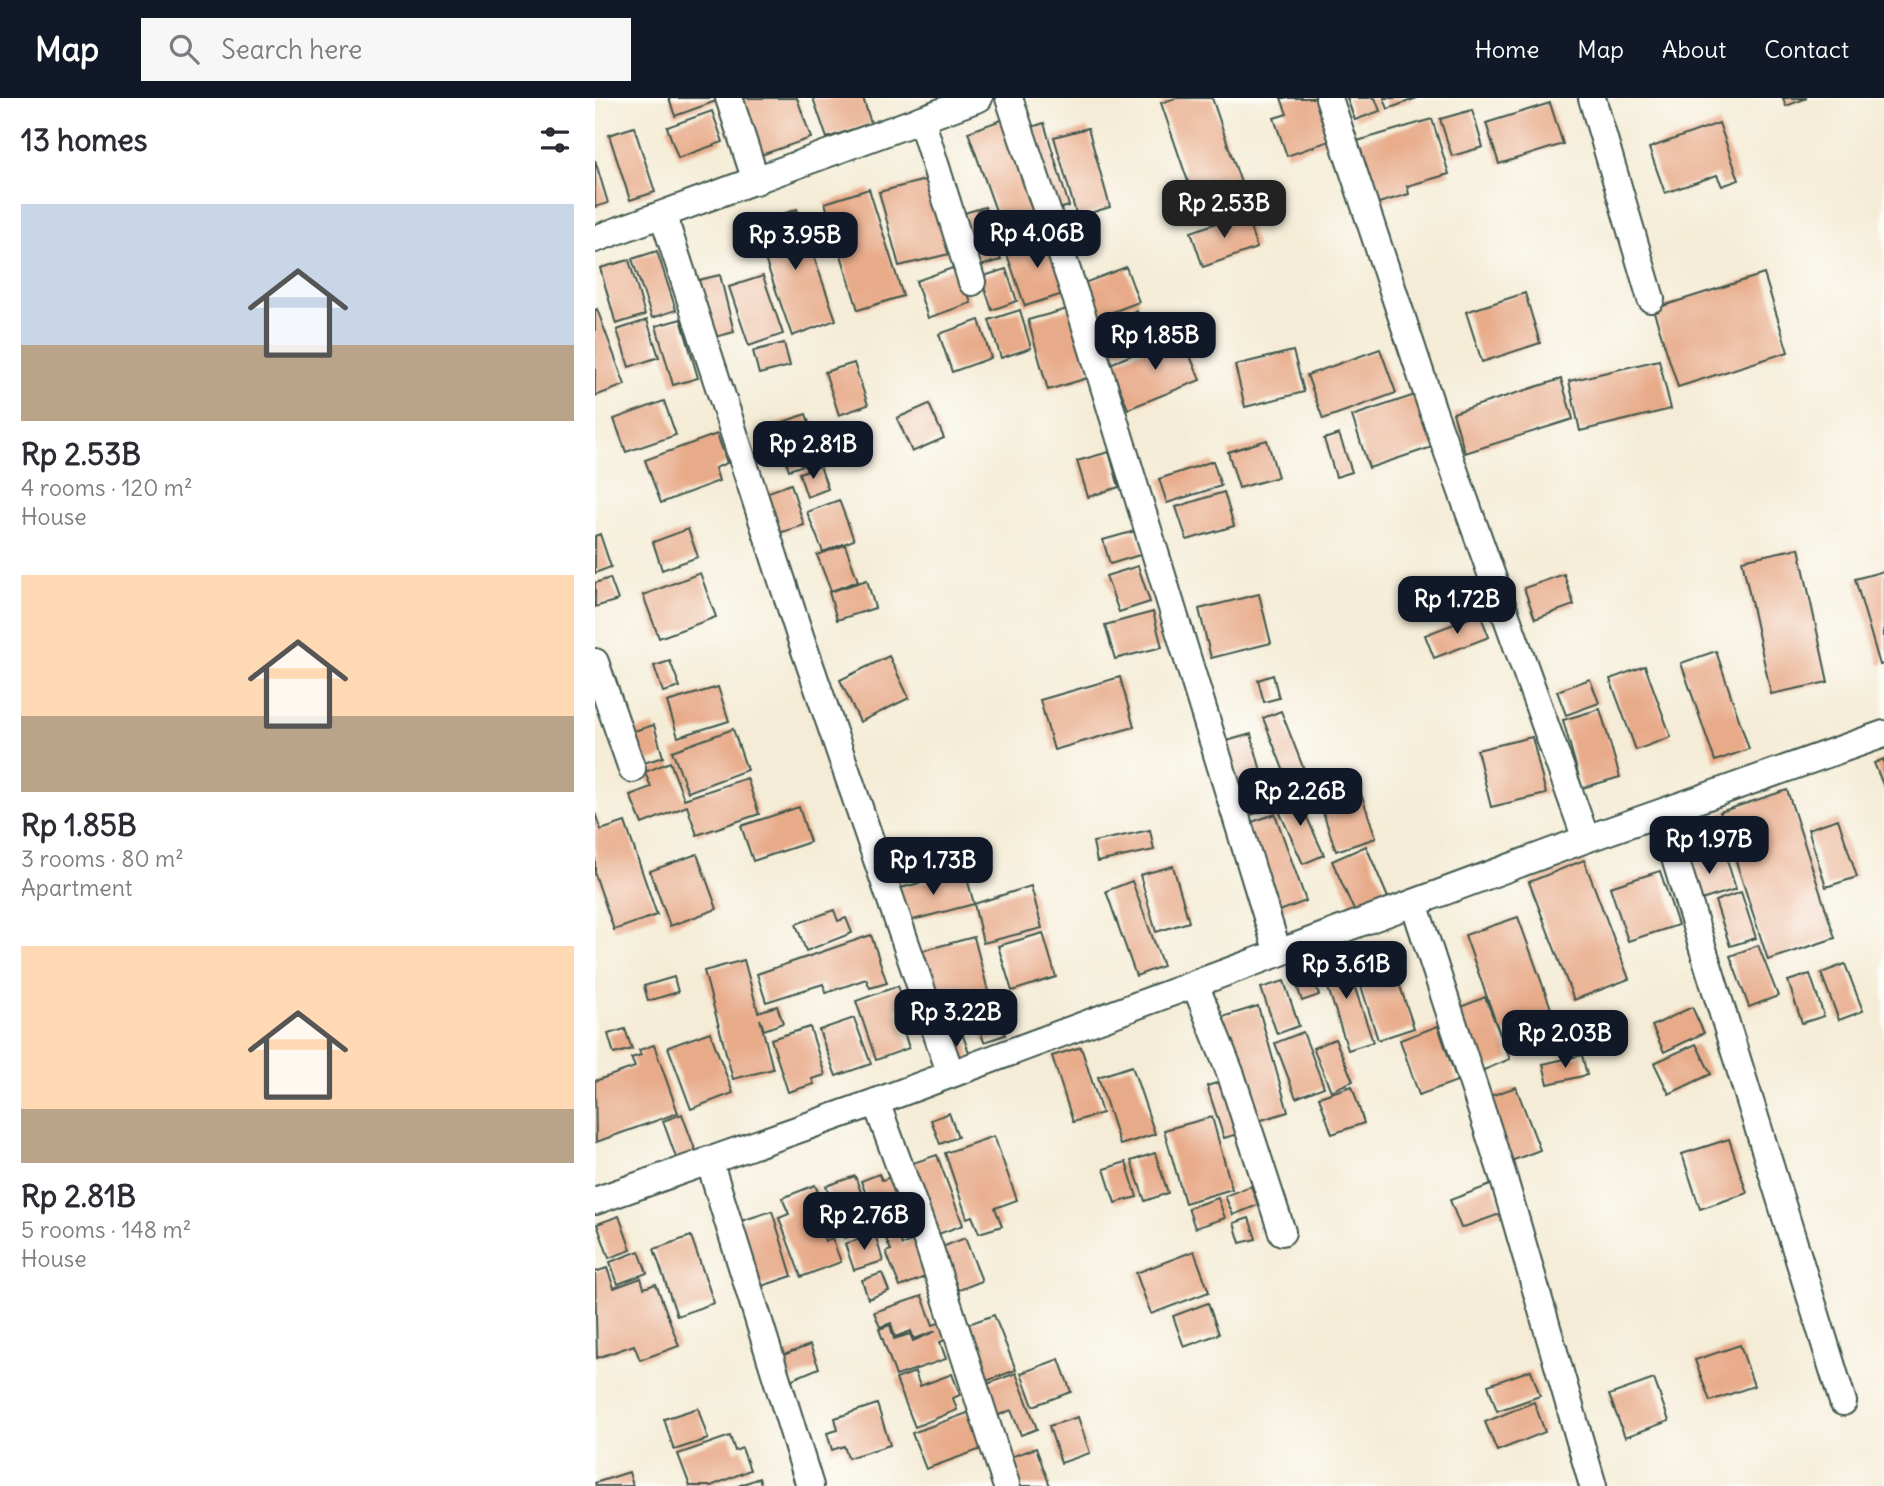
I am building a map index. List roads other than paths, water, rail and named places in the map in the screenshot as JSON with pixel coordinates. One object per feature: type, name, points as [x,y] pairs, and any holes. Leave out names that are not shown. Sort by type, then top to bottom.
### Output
[{"type":"street","points":[[729,98],[756,181]]},
{"type":"street","points":[[596,234],[663,215],[935,109],[979,98]]},
{"type":"street","points":[[1009,98],[1083,318],[1278,953]]},
{"type":"street","points":[[1329,98],[1433,411],[1586,839]]},
{"type":"street","points":[[1591,98],[1651,299]]},
{"type":"street","points":[[935,109],[972,282]]},
{"type":"street","points":[[663,215],[800,636],[950,1072]]},
{"type":"street","points":[[595,662],[632,769]]},
{"type":"street","points":[[595,1201],[876,1102],[950,1072],[1586,839],[1884,734]]},
{"type":"street","points":[[1661,813],[1843,1402]]},
{"type":"street","points":[[1414,903],[1511,1202],[1593,1486]]},
{"type":"street","points":[[1195,984],[1231,1075],[1282,1233]]},
{"type":"street","points":[[876,1102],[930,1249],[1006,1484]]},
{"type":"street","points":[[709,1160],[810,1486]]}]
